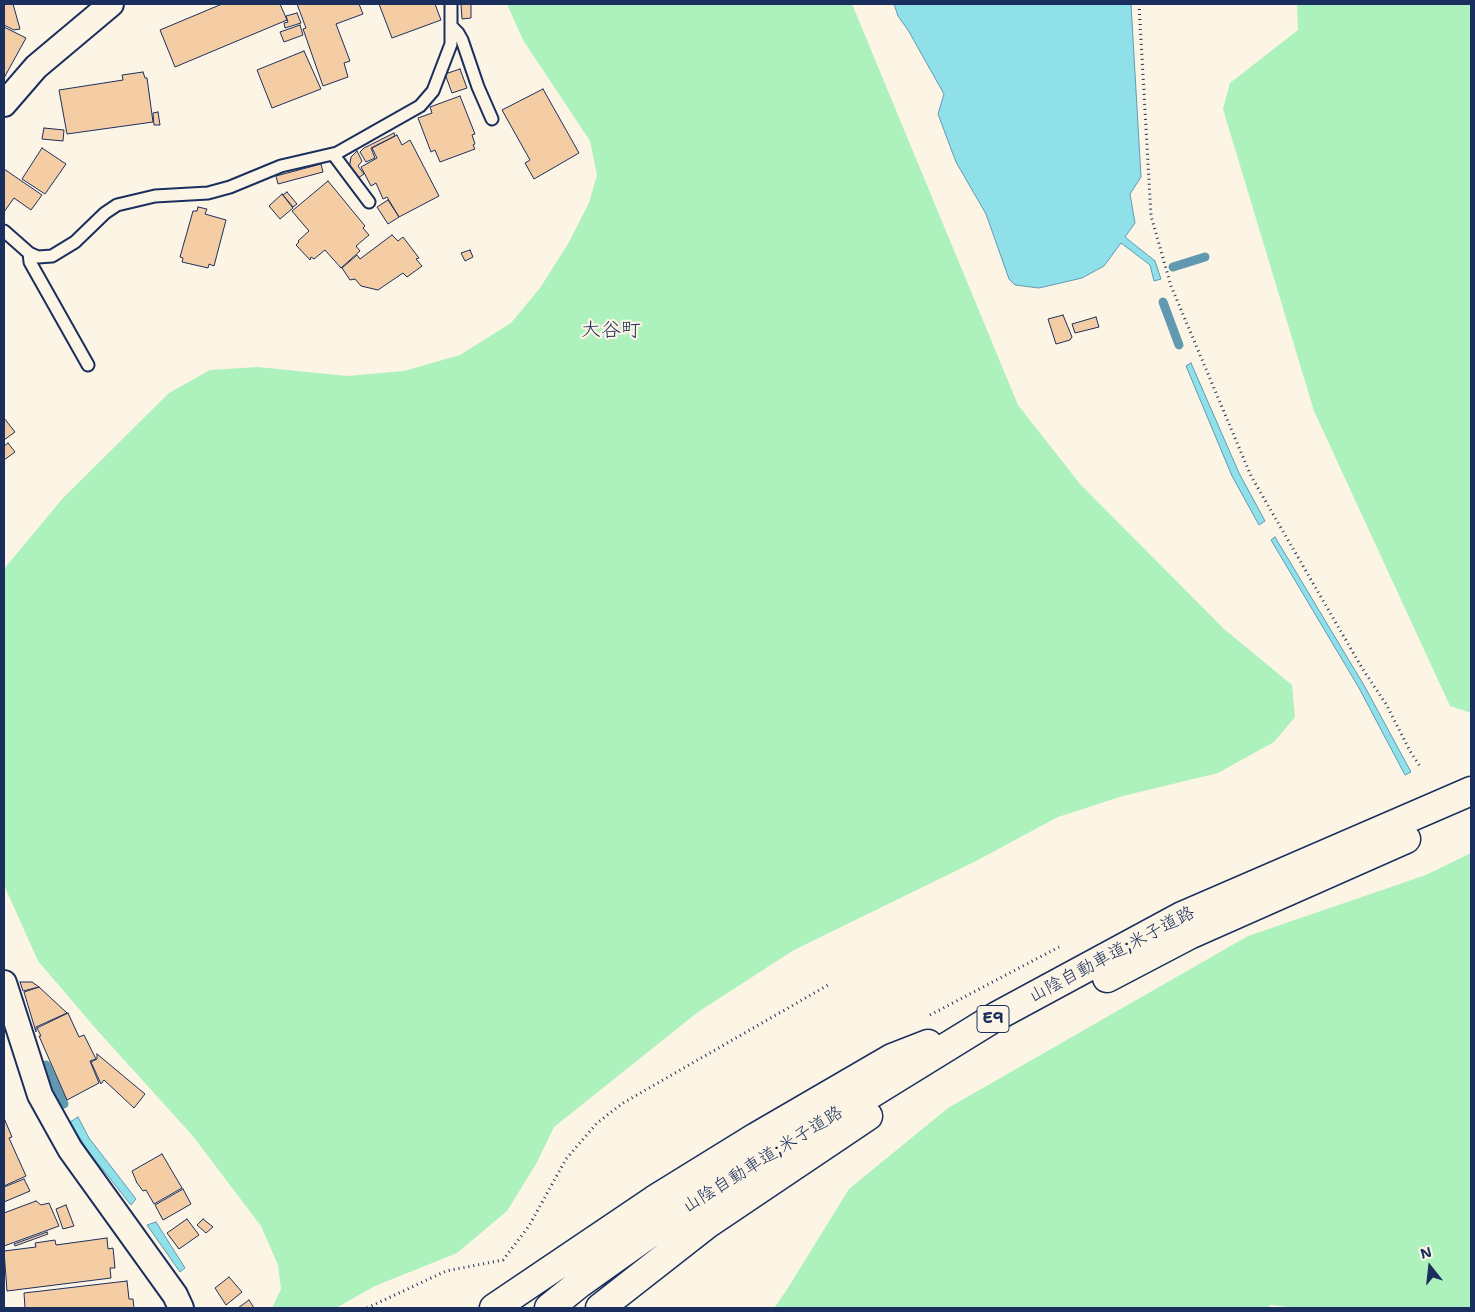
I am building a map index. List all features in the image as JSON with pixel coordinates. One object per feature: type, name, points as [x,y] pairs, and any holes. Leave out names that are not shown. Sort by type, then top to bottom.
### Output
[{"type":"highway","name":"山陰自動車道;米子道路","points":[[549,1308],[580,1283],[684,1209],[997,1016],[1182,916],[1471,790]]},
{"type":"highway","name":"山陰自動車道;米子道路","points":[[575,1308],[693,1224],[866,1112],[1008,1029],[1189,935],[1471,810]]},
{"type":"highway","points":[[494,1308],[646,1206],[756,1136],[892,1058],[997,1016]]},
{"type":"highway","points":[[600,1308],[706,1225],[921,1080]]},
{"type":"street","points":[[4,104],[36,68],[111,4]]},
{"type":"street","points":[[4,983],[40,1095],[48,1110],[70,1149],[175,1295],[181,1308]]},
{"type":"lane","points":[[4,232],[28,253],[38,257],[52,256],[75,242],[105,213],[117,205],[154,196],[208,192],[230,187],[281,166],[333,154],[396,121],[420,106],[433,91],[451,44],[451,4]]},
{"type":"lane","points":[[451,26],[462,40],[492,118]]},
{"type":"lane","points":[[333,154],[369,202]]},
{"type":"lane","points":[[28,253],[30,262],[88,366]]},
{"type":"path","points":[[1139,4],[1150,216],[1171,286],[1251,476],[1362,668],[1386,704],[1421,768]]},
{"type":"path","points":[[367,1308],[446,1271],[503,1260],[529,1226],[566,1159],[597,1123],[623,1103],[828,985]]},
{"type":"green space","points":[[507,4],[852,4],[1018,405],[1080,484],[1224,629],[1292,685],[1295,717],[1274,742],[1218,773],[1123,796],[1058,817],[974,862],[794,950],[698,1012],[554,1127],[536,1164],[507,1211],[457,1253],[375,1286],[336,1308],[272,1308],[281,1289],[278,1265],[261,1226],[192,1135],[97,1030],[38,961],[4,885],[4,569],[63,498],[169,393],[210,370],[258,367],[347,376],[404,371],[460,355],[511,323],[540,288],[568,244],[589,203],[597,175],[590,141],[523,40]]},
{"type":"green space","points":[[1297,4],[1471,4],[1471,713],[1450,706],[1314,411],[1223,109],[1230,83],[1298,30]]},
{"type":"green space","points":[[1471,853],[1471,1308],[1298,1308],[1270,1305],[1267,1308],[774,1308],[849,1189],[948,1108],[1248,936],[1426,875]]},
{"type":"water","points":[[894,4],[1131,4],[1141,177],[1130,194],[1135,223],[1125,237],[1155,261],[1161,279],[1154,281],[1150,265],[1121,243],[1104,266],[1082,278],[1039,288],[1015,285],[1009,279],[986,214],[956,162],[938,114],[944,94],[908,30],[898,16]]},
{"type":"water","points":[[1191,363],[1239,473],[1265,521],[1259,525],[1232,476],[1186,366]]},
{"type":"water","points":[[1275,537],[1365,687],[1411,772],[1405,775],[1359,688],[1271,540]]},
{"type":"water","points":[[78,1117],[89,1138],[136,1199],[131,1205],[88,1151],[70,1122]]},
{"type":"water","points":[[156,1222],[185,1268],[180,1272],[147,1225]]},
{"type":"building","points":[[4,4],[13,4],[20,29],[14,30],[4,25]]},
{"type":"building","points":[[222,4],[280,4],[287,20],[175,67],[160,30]]},
{"type":"building","points":[[297,4],[359,4],[363,14],[336,24],[350,61],[344,63],[348,77],[323,86],[303,29],[306,28]]},
{"type":"building","points":[[379,4],[435,4],[441,20],[392,38]]},
{"type":"building","points":[[461,4],[471,4],[471,18],[462,19]]},
{"type":"building","points":[[297,13],[301,23],[285,28],[284,23],[288,22],[286,16]]},
{"type":"building","points":[[300,25],[303,35],[284,42],[280,32]]},
{"type":"building","points":[[4,27],[26,38],[4,78]]},
{"type":"building","points":[[304,51],[321,89],[272,108],[257,70]]},
{"type":"building","points":[[460,69],[467,88],[452,93],[445,74]]},
{"type":"building","points":[[143,72],[145,78],[147,78],[153,122],[67,134],[59,90],[123,80],[122,75]]},
{"type":"building","points":[[543,89],[579,153],[534,179],[525,163],[530,160],[502,110]]},
{"type":"building","points":[[460,96],[475,134],[472,135],[475,149],[440,162],[435,150],[431,152],[418,118],[432,113],[430,107]]},
{"type":"building","points":[[158,112],[160,125],[154,125],[153,113]]},
{"type":"building","points":[[44,128],[64,130],[63,141],[42,139]]},
{"type":"building","points":[[394,133],[395,136],[371,148],[375,158],[366,162],[360,152],[364,148]]},
{"type":"building","points":[[397,135],[402,145],[410,140],[439,196],[399,217],[387,197],[383,199],[376,183],[371,186],[361,167],[377,158],[372,148]]},
{"type":"building","points":[[42,148],[66,164],[45,194],[22,179]]},
{"type":"building","points":[[357,151],[362,161],[358,166],[364,174],[358,178],[349,169],[351,157]]},
{"type":"building","points":[[321,164],[323,172],[278,184],[276,176]]},
{"type":"building","points":[[4,169],[42,195],[31,210],[14,198],[4,212]]},
{"type":"building","points":[[328,181],[365,226],[363,228],[369,235],[356,246],[360,251],[341,268],[325,250],[314,259],[311,257],[310,260],[296,245],[309,231],[292,211]]},
{"type":"building","points":[[287,192],[297,204],[293,207],[283,195]]},
{"type":"building","points":[[282,194],[293,208],[280,219],[269,206]]},
{"type":"building","points":[[388,200],[399,217],[388,224],[377,207]]},
{"type":"building","points":[[198,207],[207,209],[205,214],[226,220],[214,266],[209,264],[208,268],[182,262],[183,258],[180,257],[193,211],[197,211]]},
{"type":"building","points":[[392,235],[398,241],[403,237],[419,258],[416,259],[422,266],[407,277],[403,273],[378,290],[361,286],[355,279],[350,280],[342,268],[357,255],[360,259]]},
{"type":"building","points":[[470,250],[473,257],[465,261],[461,253]]},
{"type":"building","points":[[1063,315],[1072,337],[1070,340],[1056,344],[1048,319]]},
{"type":"building","points":[[1096,317],[1099,327],[1075,333],[1072,324]]},
{"type":"building","points":[[4,418],[15,432],[4,440]]},
{"type":"building","points":[[8,443],[15,452],[4,460],[4,446]]},
{"type":"building","points":[[20,982],[32,982],[39,987],[23,991]]},
{"type":"building","points":[[39,987],[67,1013],[36,1027],[36,1032],[24,992]]},
{"type":"building","points":[[68,1013],[79,1037],[84,1035],[96,1059],[90,1061],[99,1083],[67,1100],[37,1028]]},
{"type":"building","points":[[97,1054],[145,1094],[134,1108],[104,1080],[101,1084],[91,1062],[97,1059]]},
{"type":"building","points":[[4,1118],[12,1137],[9,1138],[26,1176],[4,1186]]},
{"type":"building","points":[[162,1154],[182,1188],[154,1204],[146,1190],[143,1191],[137,1183],[132,1171]]},
{"type":"building","points":[[24,1179],[30,1191],[4,1202],[4,1187]]},
{"type":"building","points":[[183,1189],[191,1204],[163,1220],[155,1205]]},
{"type":"building","points":[[36,1201],[41,1205],[49,1203],[59,1226],[4,1246],[4,1213]]},
{"type":"building","points":[[66,1205],[74,1226],[63,1229],[56,1209]]},
{"type":"building","points":[[187,1219],[199,1235],[179,1249],[167,1233]]},
{"type":"building","points":[[203,1219],[213,1227],[206,1233],[197,1225]]},
{"type":"building","points":[[47,1232],[48,1234],[15,1246],[14,1244]]},
{"type":"building","points":[[107,1238],[108,1249],[113,1248],[115,1268],[110,1268],[111,1278],[7,1291],[4,1251],[36,1247],[35,1243],[55,1240],[56,1245]]},
{"type":"building","points":[[229,1277],[242,1292],[226,1305],[215,1288]]},
{"type":"building","points":[[127,1281],[129,1299],[133,1299],[134,1308],[25,1308],[24,1293]]},
{"type":"building","points":[[249,1300],[254,1308],[238,1308]]},
{"type":"waterway","points":[[1173,267],[1205,257]]},
{"type":"waterway","points":[[1163,302],[1179,345]]},
{"type":"waterway","points":[[46,1065],[64,1104]]},
{"type":"district","name":"大谷町","points":[[611,331]]}]
